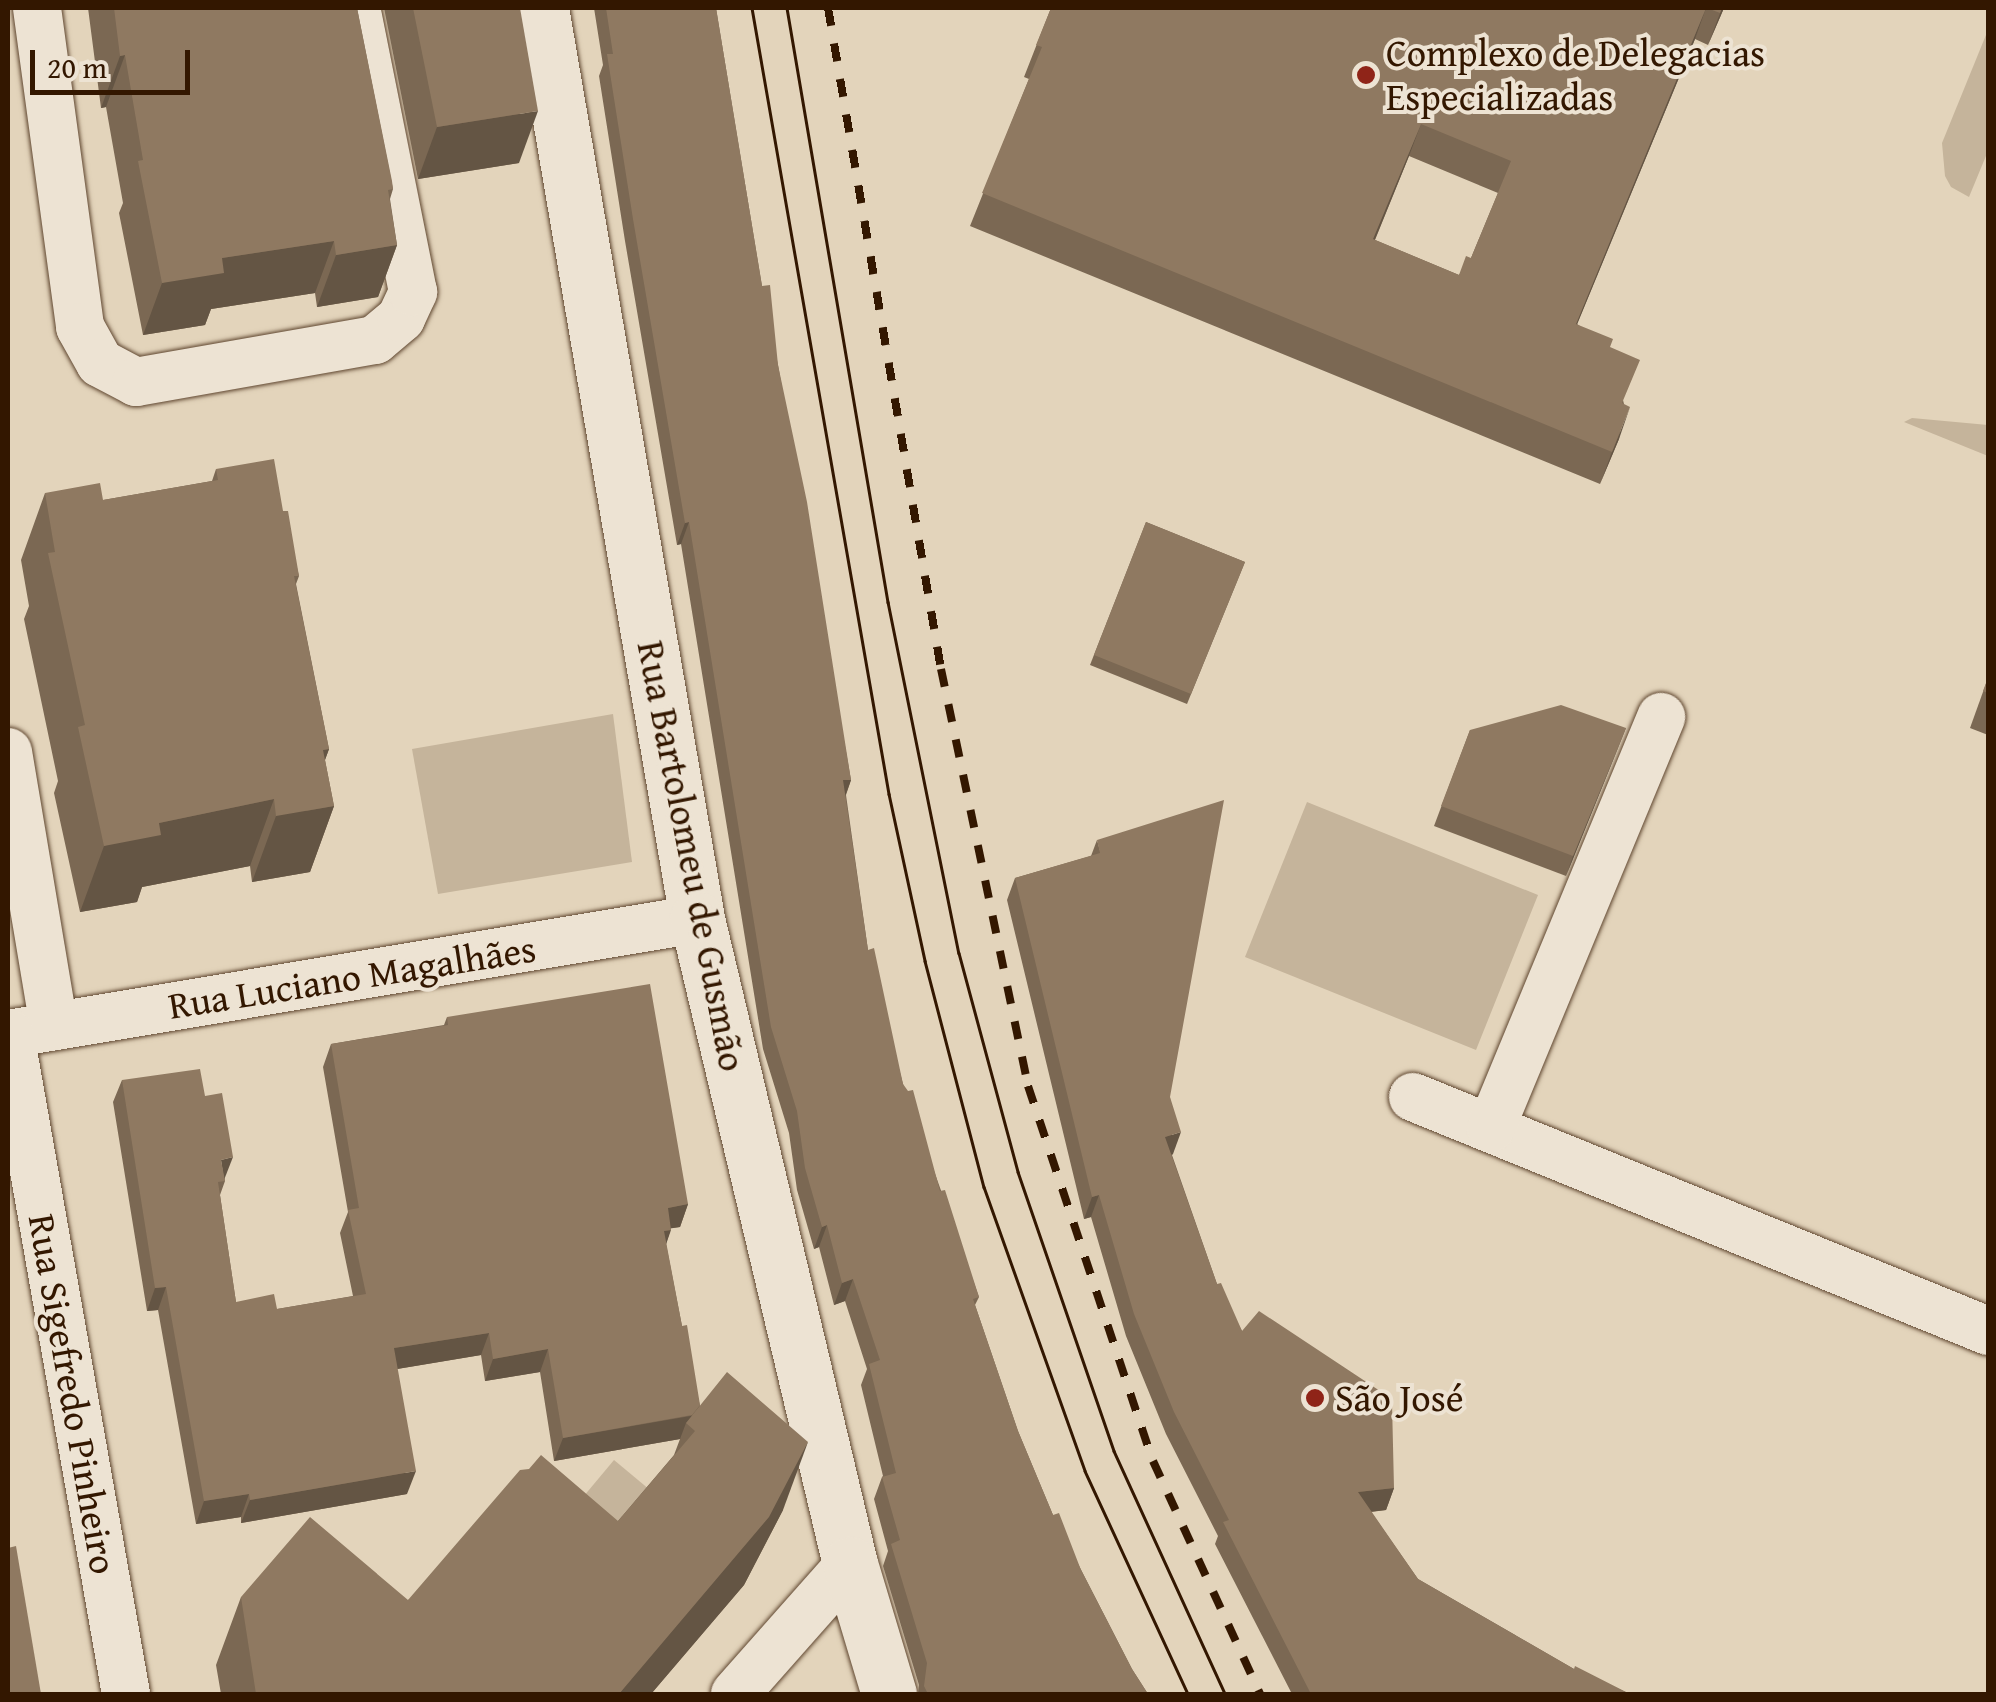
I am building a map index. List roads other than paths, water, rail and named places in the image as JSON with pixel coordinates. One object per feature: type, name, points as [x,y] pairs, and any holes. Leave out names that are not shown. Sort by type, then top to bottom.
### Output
[{"type":"street","points":[[37,8],[80,327],[100,364],[136,382],[374,340],[401,318],[413,292],[356,8]]},
{"type":"street","name":"Rua Bartolomeu de Gusmão","points":[[542,8],[697,919],[850,1564],[889,1694]]},
{"type":"street","points":[[1492,1128],[1661,717]]},
{"type":"street","name":"Rua Sigefredo Pinheiro","points":[[8,752],[24,1032],[126,1694]]},
{"type":"street","name":"Rua Luciano Magalhães","points":[[24,1032],[697,919]]},
{"type":"street","points":[[1413,1097],[1988,1332]]},
{"type":"street","points":[[736,1694],[850,1564]]},
{"type":"tram line","points":[[752,8],[889,794],[925,961],[984,1187],[1085,1471],[1188,1694]]},
{"type":"tram line","points":[[787,8],[888,602],[959,953],[1018,1172],[1114,1451],[1225,1694]]},
{"type":"railway","points":[[828,8],[941,669],[1028,1086],[1153,1461],[1260,1694]]},
{"type":"place","name":"Complexo de Delegacias Especializadas","points":[[1366,75]]},
{"type":"place","name":"São José","points":[[1315,1398]]}]
